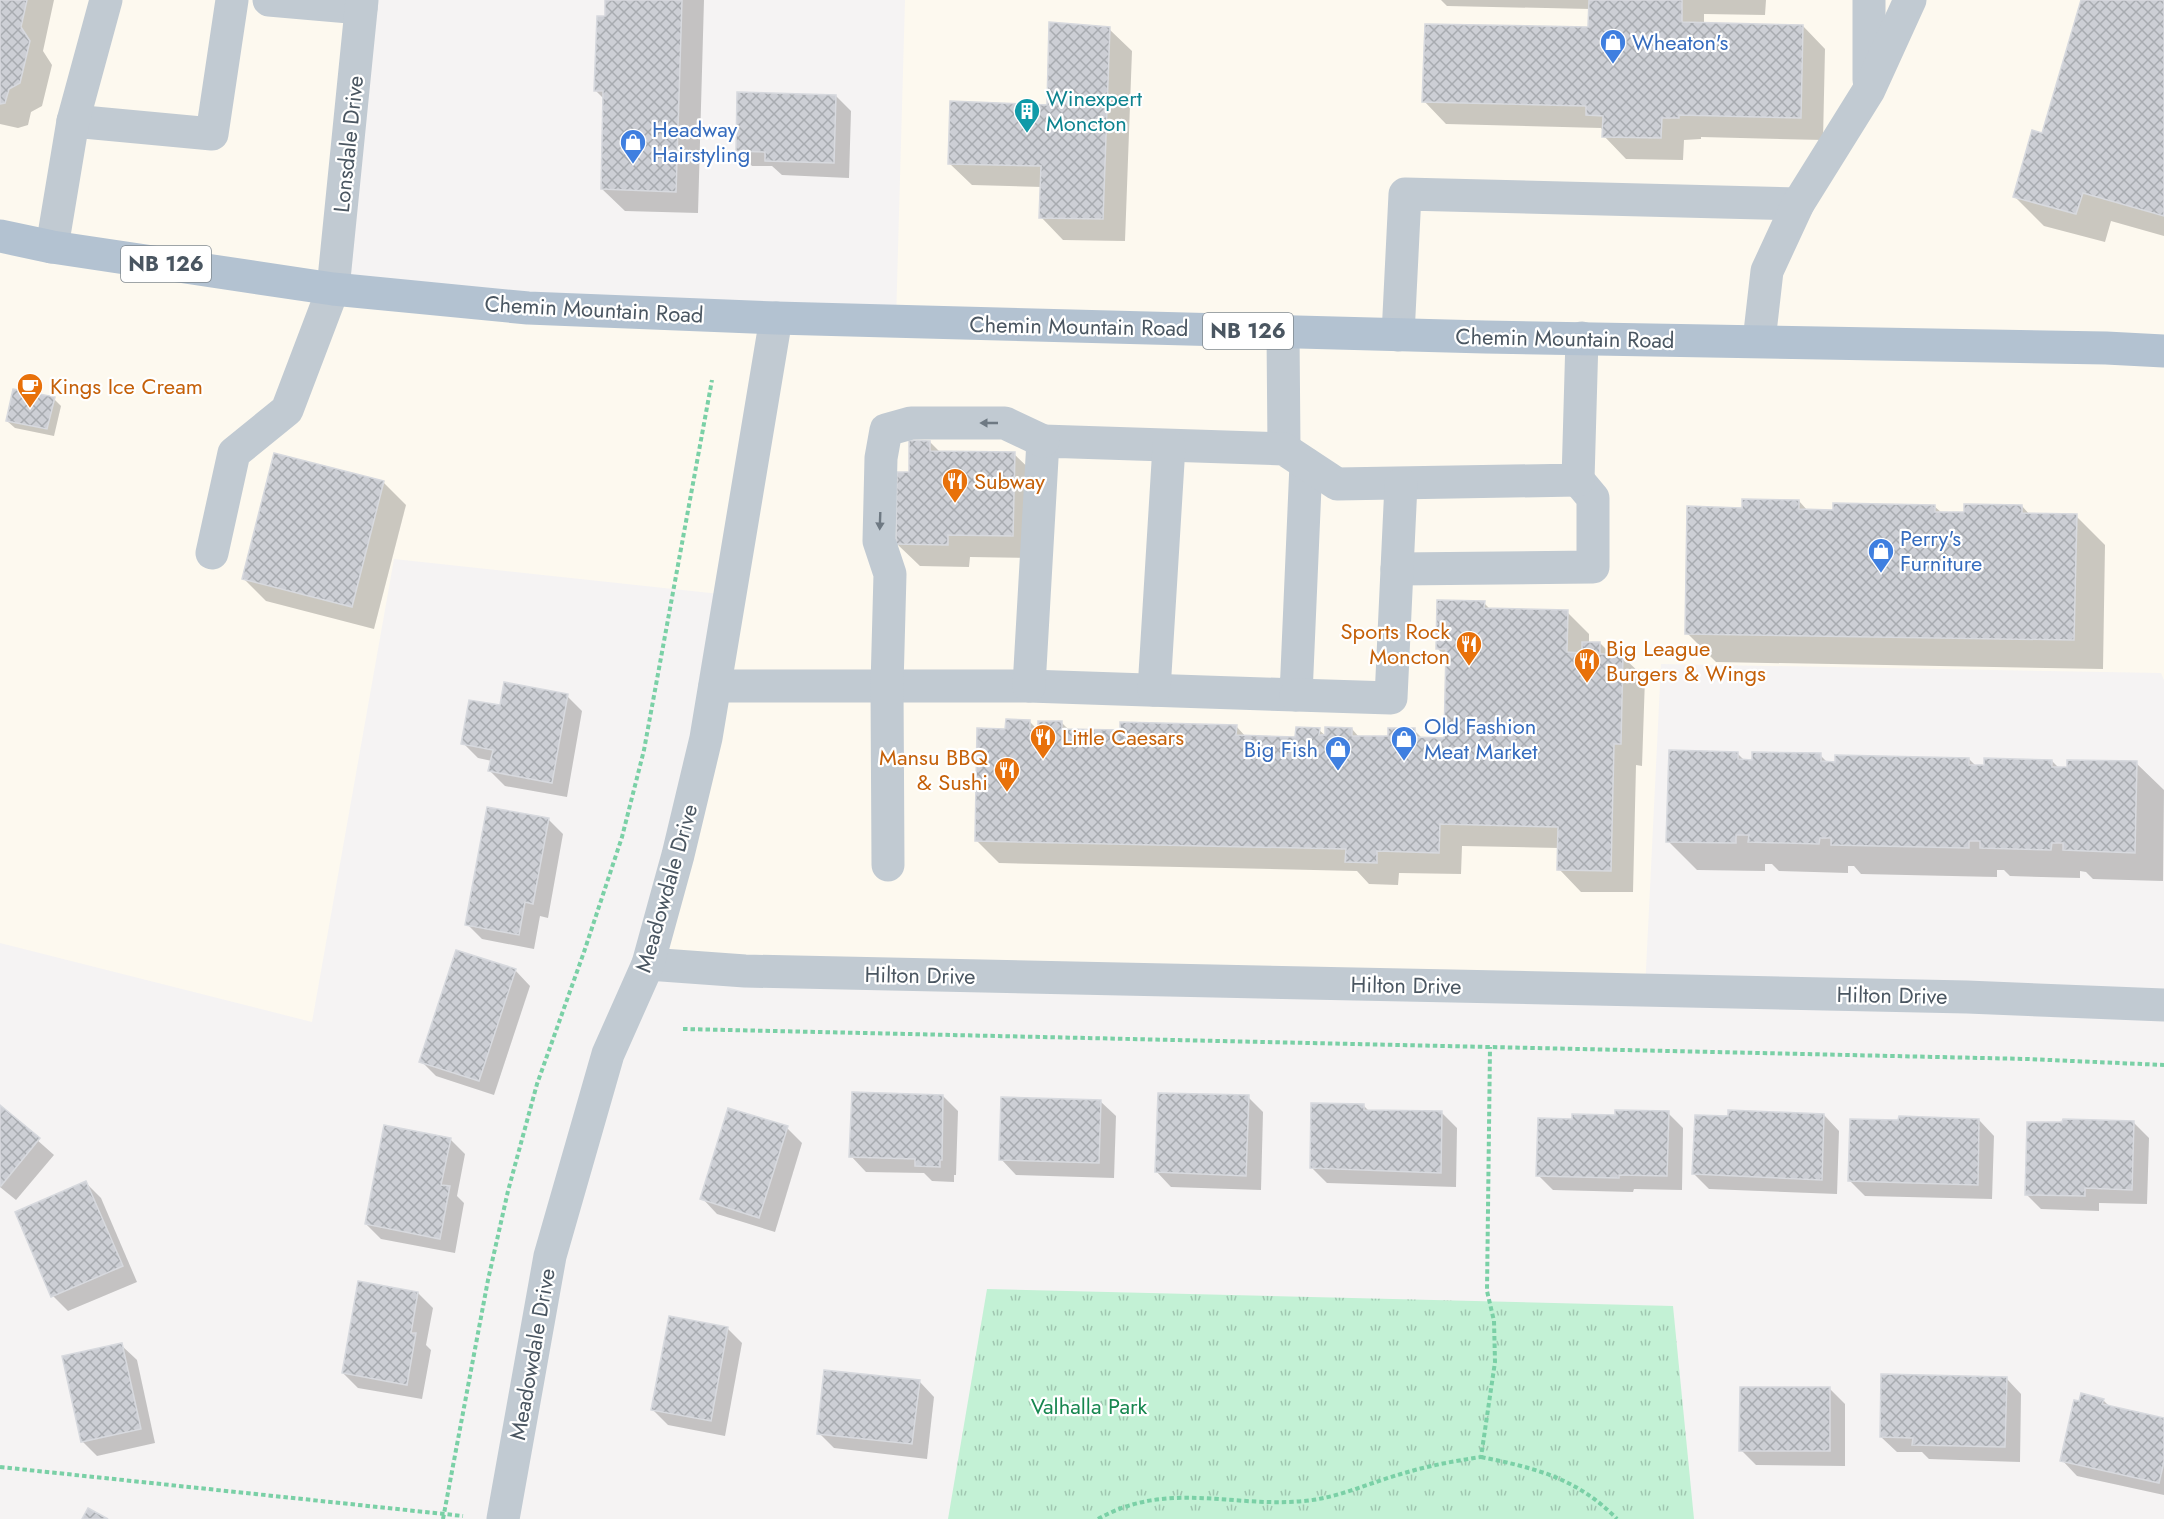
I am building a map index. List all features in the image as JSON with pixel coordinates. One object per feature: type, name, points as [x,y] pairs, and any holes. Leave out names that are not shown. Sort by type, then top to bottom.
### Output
[{"type":"main road","name":"Chemin Mountain Road","points":[[0,236],[52,248],[333,289],[528,308],[776,318],[1283,332],[2164,351]]},
{"type":"street","points":[[52,248],[74,122],[106,0]]},
{"type":"street","points":[[74,122],[212,134],[232,0]]},
{"type":"street","points":[[270,0],[362,4]]},
{"type":"street","points":[[1869,0],[1869,90]]},
{"type":"street","points":[[1759,341],[1767,271],[1798,204],[1869,90],[1910,0]]},
{"type":"street","name":"Lonsdale Drive","points":[[212,553],[234,453],[287,410],[333,289],[362,4]]},
{"type":"street","points":[[1398,335],[1405,194],[1798,204]]},
{"type":"street","name":"Meadowdale Drive","points":[[505,1519],[550,1256],[608,1054],[648,964],[678,855],[706,738],[776,318]]},
{"type":"street","points":[[1283,332],[1295,456],[1296,695]]},
{"type":"street","points":[[1397,569],[1593,567],[1593,498],[1578,480],[1581,338]]},
{"type":"street","points":[[888,865],[887,686],[890,574],[879,541],[881,458],[886,430],[911,423],[1005,423],[1043,441],[1169,446],[1295,456],[1337,484],[1578,480]]},
{"type":"street","points":[[1029,686],[1043,441]]},
{"type":"street","points":[[1154,690],[1169,446]]},
{"type":"street","points":[[715,686],[1029,686],[1391,698],[1401,484]]},
{"type":"street","name":"Hilton Drive","points":[[648,964],[745,971],[1955,996],[2164,1005]]},
{"type":"path","points":[[444,1517],[488,1281],[508,1191],[537,1084],[622,837],[644,750],[712,380]]},
{"type":"path","points":[[683,1029],[2027,1059],[2164,1065]]},
{"type":"path","points":[[1481,1457],[1495,1362],[1494,1321],[1486,1291],[1490,1047]]},
{"type":"path","points":[[1098,1519],[1114,1510],[1149,1500],[1195,1497],[1255,1501],[1305,1501],[1340,1494],[1442,1463],[1481,1457],[1530,1467],[1576,1485],[1617,1519]]},
{"type":"path","points":[[0,1467],[444,1517],[505,1519]]},
{"type":"shaded area","points":[[0,0],[362,0],[333,288],[896,321],[905,0],[2164,0],[2164,680],[2161,673],[1661,664],[1645,990],[648,964],[729,595],[394,559],[312,1022],[0,943]]},
{"type":"green space","name":"Valhalla Park","points":[[987,1289],[1673,1306],[1694,1519],[948,1519]]},
{"type":"building","points":[[0,0],[27,0],[21,27],[30,41],[20,83],[9,89],[5,103],[0,104]]},
{"type":"building","points":[[605,0],[682,0],[676,192],[601,189],[603,91],[594,91],[597,16],[605,16]]},
{"type":"building","name":"Wheaton's","points":[[1589,0],[1682,0],[1682,22],[1803,25],[1801,118],[1679,115],[1679,118],[1662,118],[1661,138],[1602,137],[1603,116],[1586,115],[1586,106],[1422,102],[1425,24],[1588,27]]},
{"type":"building","points":[[2081,0],[2164,0],[2164,216],[2083,193],[2076,214],[2013,197],[2032,130],[2042,133]]},
{"type":"building","name":"Winexpert Moncton","points":[[1049,22],[1110,27],[1103,219],[1039,218],[1041,166],[948,164],[950,101],[1047,105]]},
{"type":"building","points":[[737,92],[836,95],[834,163],[765,161],[765,152],[736,151]]},
{"type":"building","name":"Kings Ice Cream","points":[[13,389],[55,397],[47,429],[6,421]]},
{"type":"building","name":"Subway","points":[[909,440],[930,441],[930,451],[1015,452],[1013,536],[948,535],[948,545],[896,544],[897,472],[909,472]]},
{"type":"building","points":[[274,453],[384,481],[352,607],[242,579]]},
{"type":"building","name":"Perry's Furniture","points":[[1742,499],[1799,500],[1799,509],[1833,510],[1833,503],[1935,505],[1935,512],[1964,512],[1964,504],[2022,505],[2022,513],[2077,514],[2074,640],[1685,634],[1687,506],[1742,508]]},
{"type":"building","points":[[1437,600],[1485,601],[1484,608],[1568,610],[1567,652],[1582,653],[1582,642],[1600,642],[1600,654],[1623,654],[1621,744],[1614,744],[1611,871],[1557,870],[1558,827],[1440,824],[1439,853],[1377,851],[1377,863],[1345,862],[1346,849],[975,841],[977,728],[1005,729],[1006,719],[1030,720],[1030,729],[1038,729],[1038,721],[1062,721],[1062,729],[1120,730],[1120,722],[1237,725],[1236,735],[1295,737],[1296,727],[1320,728],[1319,735],[1325,735],[1325,727],[1352,728],[1352,736],[1388,736],[1388,728],[1415,728],[1415,737],[1444,738],[1446,649],[1436,649]]},
{"type":"building","points":[[504,682],[568,694],[552,783],[488,771],[493,750],[461,744],[469,700],[500,705]]},
{"type":"building","points":[[1669,750],[1738,752],[1738,759],[1752,760],[1752,752],[1821,753],[1821,761],[1835,762],[1835,755],[1969,758],[1969,765],[1984,765],[1984,758],[2052,760],[2052,767],[2067,767],[2067,760],[2137,761],[2135,853],[2063,850],[2063,843],[2052,843],[2051,850],[1980,848],[1980,841],[1969,841],[1969,848],[1831,845],[1831,838],[1820,838],[1819,844],[1748,842],[1749,835],[1736,835],[1736,843],[1666,842]]},
{"type":"building","points":[[487,807],[549,818],[533,904],[525,902],[519,935],[465,925]]},
{"type":"building","points":[[456,950],[516,969],[479,1081],[419,1062]]},
{"type":"building","points":[[852,1092],[943,1095],[940,1167],[915,1166],[915,1159],[849,1157]]},
{"type":"building","points":[[1158,1093],[1249,1095],[1246,1176],[1155,1172]]},
{"type":"building","points":[[1001,1097],[1101,1100],[1099,1163],[999,1160]]},
{"type":"building","points":[[1311,1103],[1364,1104],[1364,1110],[1442,1111],[1441,1173],[1310,1168]]},
{"type":"building","points":[[0,1105],[40,1138],[1,1186],[0,1186]]},
{"type":"building","points":[[728,1108],[788,1126],[759,1218],[700,1199]]},
{"type":"building","points":[[1615,1110],[1669,1111],[1667,1176],[1619,1175],[1619,1178],[1536,1176],[1538,1118],[1572,1119],[1572,1114],[1615,1115]]},
{"type":"building","points":[[1728,1110],[1824,1114],[1822,1180],[1692,1174],[1695,1115],[1728,1116]]},
{"type":"building","points":[[1899,1116],[1979,1119],[1978,1185],[1848,1181],[1850,1119],[1898,1120]]},
{"type":"building","points":[[2063,1119],[2134,1121],[2132,1190],[2085,1188],[2085,1196],[2025,1195],[2027,1122],[2062,1122]]},
{"type":"building","points":[[384,1125],[451,1138],[441,1185],[450,1186],[440,1239],[365,1224]]},
{"type":"building","points":[[86,1181],[123,1266],[51,1297],[15,1212]]},
{"type":"building","points":[[358,1281],[418,1292],[411,1333],[416,1333],[407,1385],[342,1373]]},
{"type":"building","points":[[669,1316],[728,1327],[711,1421],[651,1410]]},
{"type":"building","points":[[122,1343],[141,1429],[81,1442],[62,1356]]},
{"type":"building","points":[[824,1370],[920,1380],[912,1444],[817,1434]]},
{"type":"building","points":[[1881,1374],[2007,1377],[2005,1447],[1912,1445],[1913,1438],[1880,1437]]},
{"type":"building","points":[[1740,1387],[1830,1387],[1830,1451],[1739,1451]]},
{"type":"building","points":[[2081,1393],[2104,1399],[2102,1404],[2164,1418],[2164,1462],[2159,1483],[2060,1461],[2074,1400],[2079,1401]]},
{"type":"building","points":[[88,1508],[108,1519],[82,1519]]},
{"type":"place","name":"Wheaton's","points":[[1613,65]]},
{"type":"place","name":"Winexpert Moncton","points":[[1027,134]]},
{"type":"place","name":"Headway Hairstyling","points":[[633,165]]},
{"type":"place","name":"Kings Ice Cream","points":[[30,409]]},
{"type":"place","name":"Subway","points":[[955,504]]},
{"type":"place","name":"Perry's Furniture","points":[[1881,574]]},
{"type":"place","name":"Sports Rock Moncton","points":[[1469,667]]},
{"type":"place","name":"Big League Burgers & Wings","points":[[1587,684]]},
{"type":"place","name":"Little Caesars","points":[[1043,760]]},
{"type":"place","name":"Old Fashion Meat Market","points":[[1404,762]]},
{"type":"place","name":"Big Fish","points":[[1338,772]]},
{"type":"place","name":"Mansu BBQ & Sushi","points":[[1007,793]]}]
